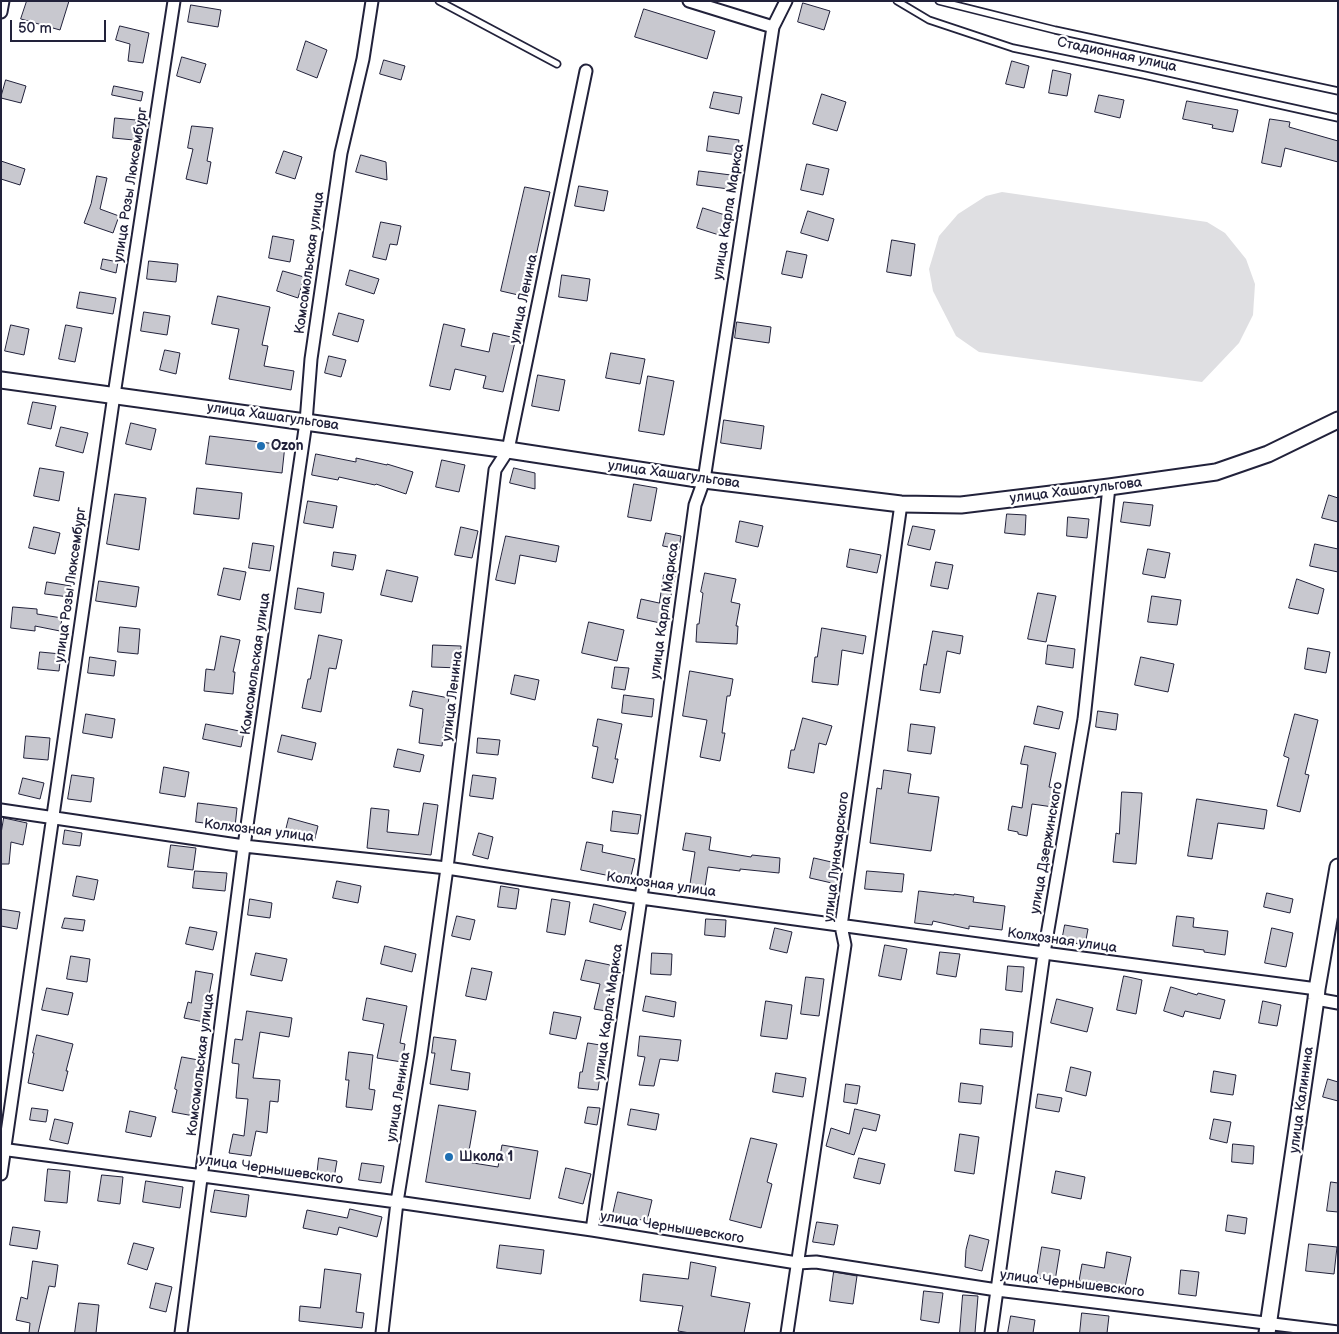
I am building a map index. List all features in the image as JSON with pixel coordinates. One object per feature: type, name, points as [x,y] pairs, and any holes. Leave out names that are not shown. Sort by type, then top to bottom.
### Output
[{"type":"main road","name":"улица Хашагульгова","points":[[1,380],[508,450],[704,480],[902,504],[961,505],[1216,472],[1268,454],[1338,420]]},
{"type":"main road","name":"улица Калинина","points":[[1268,1328],[1316,994],[1338,867]]},
{"type":"street","points":[[1,12],[3,1]]},
{"type":"street","name":"улица Розы Люксембург","points":[[1,1174],[3,1149],[114,395],[174,1]]},
{"type":"street","name":"Комсомольская улица","points":[[181,1333],[244,846],[306,422],[311,359],[341,153],[362,58],[372,1]]},
{"type":"street","points":[[689,1],[773,27]]},
{"type":"street","name":"улица Карла Маркса","points":[[592,1230],[641,898],[694,505],[704,480],[773,27],[786,1]]},
{"type":"street","name":"улица Ленина","points":[[382,1333],[397,1202],[421,1054],[447,868],[495,470],[508,450],[586,71]]},
{"type":"street","name":"улица Дзержинского","points":[[991,1333],[1044,954],[1084,719],[1109,487]]},
{"type":"street","name":"улица Луначарского","points":[[787,1333],[845,945],[841,926],[902,504]]},
{"type":"street","name":"Колхозная улица","points":[[1,810],[244,846],[447,868],[641,898],[1316,994],[1338,1002]]},
{"type":"street","name":"улица Чернышевского","points":[[3,1149],[397,1202],[592,1230],[797,1263],[816,1262],[997,1290],[1268,1328],[1338,1332]]},
{"type":"lane","points":[[439,1],[556,64]]},
{"type":"lane","name":"Стадионная улица","points":[[897,1],[929,20],[1013,48],[1338,118]]},
{"type":"lane","points":[[939,1],[1054,30],[1338,91]]},
{"type":"shaded area","points":[[1002,192],[1207,222],[1225,233],[1246,259],[1255,284],[1253,315],[1239,343],[1202,382],[979,352],[956,336],[933,291],[929,269],[939,236],[958,214],[986,196]]},
{"type":"building","points":[[27,1],[69,1],[60,30],[21,19]]},
{"type":"building","points":[[803,3],[830,11],[824,30],[798,22]]},
{"type":"building","points":[[191,5],[221,10],[218,27],[188,22]]},
{"type":"building","points":[[644,9],[715,31],[707,59],[635,37]]},
{"type":"building","points":[[120,26],[149,33],[143,63],[128,61],[130,44],[116,40]]},
{"type":"building","points":[[306,41],[327,50],[317,78],[297,70]]},
{"type":"building","points":[[182,57],[206,64],[200,83],[177,76]]},
{"type":"building","points":[[384,60],[405,66],[401,80],[380,74]]},
{"type":"building","points":[[1012,61],[1029,66],[1024,88],[1006,84]]},
{"type":"building","points":[[1053,70],[1071,74],[1067,96],[1049,93]]},
{"type":"building","points":[[6,80],[26,86],[21,103],[1,98]]},
{"type":"building","points":[[114,86],[143,92],[141,101],[112,95]]},
{"type":"building","points":[[714,92],[742,97],[739,114],[710,108]]},
{"type":"building","points":[[822,94],[846,102],[837,131],[813,124]]},
{"type":"building","points":[[1099,95],[1124,100],[1120,118],[1095,112]]},
{"type":"building","points":[[1187,101],[1238,110],[1233,132],[1212,128],[1213,125],[1183,119]]},
{"type":"building","points":[[115,118],[136,120],[134,140],[113,138]]},
{"type":"building","points":[[1270,119],[1290,122],[1289,127],[1338,141],[1338,162],[1285,148],[1281,167],[1262,163]]},
{"type":"building","points":[[192,126],[213,128],[207,161],[211,162],[207,184],[186,179],[193,149],[188,148]]},
{"type":"building","points":[[709,136],[739,140],[737,155],[707,151]]},
{"type":"building","points":[[284,151],[302,157],[295,179],[276,173]]},
{"type":"building","points":[[361,155],[386,162],[387,180],[356,172]]},
{"type":"building","points":[[1,161],[25,169],[20,185],[1,179]]},
{"type":"building","points":[[807,164],[829,169],[823,195],[801,190]]},
{"type":"building","points":[[699,171],[731,175],[729,189],[697,185]]},
{"type":"building","points":[[97,176],[107,178],[100,209],[119,216],[113,233],[84,223],[91,204]]},
{"type":"building","points":[[579,186],[608,191],[604,211],[575,206]]},
{"type":"building","points":[[525,187],[550,192],[527,297],[501,291]]},
{"type":"building","points":[[703,208],[725,215],[719,235],[697,228]]},
{"type":"building","points":[[808,211],[834,219],[828,241],[801,233]]},
{"type":"building","points":[[381,222],[401,226],[397,245],[390,244],[386,260],[373,257]]},
{"type":"building","points":[[273,236],[294,240],[290,262],[269,258]]},
{"type":"building","points":[[892,240],[915,244],[911,276],[887,272]]},
{"type":"building","points":[[787,251],[807,255],[802,278],[782,274]]},
{"type":"building","points":[[103,259],[118,262],[116,273],[101,269]]},
{"type":"building","points":[[149,261],[178,264],[176,282],[147,279]]},
{"type":"building","points":[[350,270],[379,279],[374,294],[346,285]]},
{"type":"building","points":[[283,271],[304,277],[298,298],[277,291]]},
{"type":"building","points":[[562,275],[590,279],[587,301],[559,297]]},
{"type":"building","points":[[80,292],[116,298],[113,314],[77,308]]},
{"type":"building","points":[[218,296],[270,307],[262,345],[268,346],[264,366],[294,371],[291,390],[229,379],[239,329],[212,324]]},
{"type":"building","points":[[144,312],[170,316],[167,335],[141,331]]},
{"type":"building","points":[[339,313],[364,320],[358,342],[333,335]]},
{"type":"building","points":[[737,322],[771,327],[769,343],[735,338]]},
{"type":"building","points":[[444,324],[465,329],[461,346],[489,352],[493,333],[516,338],[503,392],[483,388],[486,376],[455,369],[450,390],[430,386]]},
{"type":"building","points":[[11,325],[29,329],[24,355],[5,351]]},
{"type":"building","points":[[66,325],[82,328],[75,362],[59,359]]},
{"type":"building","points":[[165,350],[180,353],[176,374],[160,370]]},
{"type":"building","points":[[611,353],[645,359],[640,384],[606,378]]},
{"type":"building","points":[[329,356],[346,360],[341,377],[325,373]]},
{"type":"building","points":[[538,375],[565,380],[559,411],[532,406]]},
{"type":"building","points":[[648,376],[674,381],[664,435],[639,431]]},
{"type":"building","points":[[33,402],[56,406],[51,429],[28,424]]},
{"type":"building","points":[[724,420],[764,426],[761,449],[721,443]]},
{"type":"building","points":[[131,423],[156,429],[151,450],[126,444]]},
{"type":"building","points":[[61,427],[88,433],[83,453],[56,446]]},
{"type":"building","points":[[210,436],[285,445],[282,473],[206,464]]},
{"type":"building","points":[[316,454],[356,462],[356,458],[387,464],[413,472],[406,494],[376,484],[339,477],[338,480],[312,475]]},
{"type":"building","points":[[442,460],[465,465],[459,492],[436,487]]},
{"type":"building","points":[[40,468],[64,472],[59,501],[34,496]]},
{"type":"building","points":[[514,468],[535,473],[535,489],[510,483]]},
{"type":"building","points":[[634,484],[657,488],[651,521],[628,517]]},
{"type":"building","points":[[197,488],[242,493],[239,519],[194,514]]},
{"type":"building","points":[[115,494],[146,498],[139,550],[107,544]]},
{"type":"building","points":[[1329,495],[1338,498],[1338,522],[1322,518]]},
{"type":"building","points":[[308,501],[337,506],[333,528],[304,523]]},
{"type":"building","points":[[1124,502],[1153,505],[1150,526],[1121,522]]},
{"type":"building","points":[[1007,514],[1026,515],[1025,535],[1005,533]]},
{"type":"building","points":[[1068,517],[1089,519],[1087,538],[1067,536]]},
{"type":"building","points":[[740,521],[763,526],[758,547],[736,542]]},
{"type":"building","points":[[913,526],[935,530],[930,550],[908,545]]},
{"type":"building","points":[[34,527],[60,533],[55,554],[29,548]]},
{"type":"building","points":[[461,527],[478,531],[472,558],[455,555]]},
{"type":"building","points":[[666,533],[681,536],[679,549],[663,546]]},
{"type":"building","points":[[506,536],[559,546],[556,562],[520,555],[515,584],[496,580]]},
{"type":"building","points":[[253,543],[274,546],[270,571],[249,568]]},
{"type":"building","points":[[1315,544],[1338,549],[1338,572],[1310,566]]},
{"type":"building","points":[[850,549],[881,555],[877,573],[847,567]]},
{"type":"building","points":[[1148,549],[1170,553],[1165,578],[1143,574]]},
{"type":"building","points":[[334,552],[356,555],[353,570],[332,566]]},
{"type":"building","points":[[936,562],[953,565],[948,589],[931,586]]},
{"type":"building","points":[[224,568],[246,572],[240,600],[218,595]]},
{"type":"building","points":[[387,570],[418,577],[412,602],[381,595]]},
{"type":"building","points":[[705,573],[736,579],[731,602],[740,604],[736,626],[738,626],[737,644],[696,642],[697,624],[699,624],[703,593],[701,592]]},
{"type":"building","points":[[664,575],[675,576],[665,624],[637,618],[641,599],[659,603]]},
{"type":"building","points":[[1297,579],[1324,589],[1318,614],[1289,608]]},
{"type":"building","points":[[99,581],[139,587],[136,607],[96,601]]},
{"type":"building","points":[[47,582],[71,586],[69,597],[45,594]]},
{"type":"building","points":[[298,588],[324,593],[321,613],[295,609]]},
{"type":"building","points":[[1038,593],[1056,596],[1046,642],[1028,639]]},
{"type":"building","points":[[1152,596],[1181,600],[1177,625],[1148,622]]},
{"type":"building","points":[[13,607],[37,609],[37,614],[62,618],[60,631],[35,626],[35,631],[11,628]]},
{"type":"building","points":[[589,622],[624,630],[617,661],[582,653]]},
{"type":"building","points":[[120,627],[140,629],[138,654],[118,652]]},
{"type":"building","points":[[822,628],[866,636],[863,654],[842,650],[838,685],[812,682],[815,657],[817,657]]},
{"type":"building","points":[[933,631],[963,636],[960,654],[947,651],[940,693],[920,690],[924,664],[926,665]]},
{"type":"building","points":[[319,635],[342,640],[336,669],[329,668],[321,712],[302,708]]},
{"type":"building","points":[[221,636],[240,640],[233,672],[235,672],[233,694],[204,691],[206,669],[214,670]]},
{"type":"building","points":[[433,645],[461,646],[460,668],[432,667]]},
{"type":"building","points":[[1048,645],[1075,649],[1073,668],[1046,664]]},
{"type":"building","points":[[1308,648],[1330,652],[1326,673],[1305,669]]},
{"type":"building","points":[[40,652],[61,654],[59,671],[38,669]]},
{"type":"building","points":[[90,657],[116,661],[114,676],[88,673]]},
{"type":"building","points":[[1141,657],[1174,664],[1168,692],[1135,685]]},
{"type":"building","points":[[615,667],[629,668],[625,690],[612,688]]},
{"type":"building","points":[[690,671],[733,679],[730,696],[727,696],[722,733],[725,733],[720,761],[700,757],[707,720],[683,716]]},
{"type":"building","points":[[515,675],[539,680],[535,700],[511,694]]},
{"type":"building","points":[[413,691],[449,698],[443,728],[442,746],[419,743],[423,709],[410,706]]},
{"type":"building","points":[[624,695],[654,699],[652,717],[622,713]]},
{"type":"building","points":[[1038,706],[1063,712],[1059,729],[1034,724]]},
{"type":"building","points":[[1098,711],[1118,714],[1116,730],[1096,727]]},
{"type":"building","points":[[86,714],[115,719],[112,738],[83,733]]},
{"type":"building","points":[[1295,714],[1318,720],[1305,774],[1309,775],[1300,812],[1277,806],[1289,758],[1284,756]]},
{"type":"building","points":[[803,718],[832,726],[826,745],[819,743],[814,773],[788,768],[791,750],[794,750]]},
{"type":"building","points":[[598,719],[622,724],[615,759],[618,759],[613,783],[592,778],[598,747],[593,746]]},
{"type":"building","points":[[206,724],[244,732],[241,747],[203,739]]},
{"type":"building","points":[[911,724],[935,727],[931,754],[908,751]]},
{"type":"building","points":[[282,735],[316,743],[312,760],[278,752]]},
{"type":"building","points":[[26,736],[50,738],[48,760],[24,758]]},
{"type":"building","points":[[478,738],[500,740],[498,755],[477,753]]},
{"type":"building","points":[[1025,746],[1056,753],[1049,787],[1055,788],[1053,807],[1032,804],[1027,836],[1008,830],[1012,806],[1022,808],[1028,765],[1021,764]]},
{"type":"building","points":[[398,749],[424,755],[420,772],[394,767]]},
{"type":"building","points":[[164,767],[189,772],[185,797],[160,793]]},
{"type":"building","points":[[884,770],[911,774],[908,793],[939,797],[931,851],[870,843],[877,788],[881,789]]},
{"type":"building","points":[[72,775],[94,778],[91,802],[68,799]]},
{"type":"building","points":[[473,775],[496,778],[493,799],[470,796]]},
{"type":"building","points":[[23,778],[44,783],[40,799],[19,794]]},
{"type":"building","points":[[1122,792],[1142,793],[1136,864],[1113,862],[1116,833],[1119,834]]},
{"type":"building","points":[[1197,799],[1267,810],[1264,829],[1218,823],[1212,859],[1188,856]]},
{"type":"building","points":[[198,803],[237,808],[235,827],[196,822]]},
{"type":"building","points":[[424,803],[438,805],[431,855],[367,848],[371,808],[389,810],[387,832],[418,835]]},
{"type":"building","points":[[613,811],[641,815],[638,834],[611,831]]},
{"type":"building","points":[[4,818],[27,823],[23,845],[11,842],[9,864],[1,864],[1,834]]},
{"type":"building","points":[[289,818],[318,826],[314,842],[285,834]]},
{"type":"building","points":[[65,830],[82,833],[80,846],[63,844]]},
{"type":"building","points":[[479,833],[493,837],[488,859],[473,855]]},
{"type":"building","points":[[686,833],[711,837],[709,850],[751,857],[752,855],[780,858],[779,873],[708,867],[705,887],[690,884],[695,852],[683,850]]},
{"type":"building","points":[[587,842],[603,845],[602,852],[635,859],[630,880],[581,870]]},
{"type":"building","points":[[171,845],[196,848],[193,870],[168,867]]},
{"type":"building","points":[[814,858],[840,864],[836,884],[810,878]]},
{"type":"building","points":[[195,871],[227,873],[225,891],[193,888]]},
{"type":"building","points":[[867,871],[904,874],[902,892],[865,889]]},
{"type":"building","points":[[77,876],[98,880],[94,900],[73,896]]},
{"type":"building","points":[[337,881],[361,886],[358,903],[333,898]]},
{"type":"building","points":[[501,886],[519,889],[516,909],[498,907]]},
{"type":"building","points":[[919,891],[974,897],[973,902],[1005,906],[1002,930],[969,926],[969,929],[933,921],[932,925],[915,923]]},
{"type":"building","points":[[1267,893],[1293,899],[1290,913],[1264,907]]},
{"type":"building","points":[[250,899],[272,903],[270,918],[248,915]]},
{"type":"building","points":[[552,899],[570,902],[565,935],[547,932]]},
{"type":"building","points":[[594,904],[626,912],[621,930],[590,922]]},
{"type":"building","points":[[1,909],[20,912],[17,929],[1,926]]},
{"type":"building","points":[[457,916],[475,920],[470,940],[452,936]]},
{"type":"building","points":[[1177,916],[1194,918],[1193,927],[1228,931],[1225,955],[1173,946]]},
{"type":"building","points":[[65,918],[85,920],[83,931],[62,928]]},
{"type":"building","points":[[706,919],[726,920],[725,937],[705,935]]},
{"type":"building","points":[[1065,925],[1088,929],[1085,945],[1062,941]]},
{"type":"building","points":[[190,927],[217,932],[213,950],[186,944]]},
{"type":"building","points":[[775,928],[792,932],[787,953],[770,949]]},
{"type":"building","points":[[1272,928],[1293,933],[1286,967],[1265,963]]},
{"type":"building","points":[[885,945],[907,949],[901,980],[879,976]]},
{"type":"building","points":[[385,946],[416,954],[412,972],[381,964]]},
{"type":"building","points":[[940,952],[960,954],[956,977],[937,974]]},
{"type":"building","points":[[256,953],[287,959],[282,981],[251,975]]},
{"type":"building","points":[[652,953],[672,954],[671,975],[651,974]]},
{"type":"building","points":[[71,956],[90,959],[87,982],[67,979]]},
{"type":"building","points":[[586,960],[615,966],[609,998],[614,999],[612,1012],[594,1009],[600,984],[581,980]]},
{"type":"building","points":[[1008,966],[1024,967],[1022,992],[1006,990]]},
{"type":"building","points":[[472,968],[492,972],[486,1000],[466,996]]},
{"type":"building","points":[[196,971],[213,974],[204,1022],[184,1018],[188,1002],[191,1003]]},
{"type":"building","points":[[1124,976],[1142,980],[1136,1014],[1117,1010]]},
{"type":"building","points":[[806,977],[824,979],[819,1016],[801,1014]]},
{"type":"building","points":[[1171,987],[1197,995],[1198,993],[1225,1000],[1220,1019],[1185,1011],[1183,1017],[1164,1011]]},
{"type":"building","points":[[47,988],[73,993],[68,1015],[42,1010]]},
{"type":"building","points":[[646,996],[676,1002],[674,1017],[643,1011]]},
{"type":"building","points":[[367,998],[407,1006],[400,1043],[405,1044],[402,1062],[377,1058],[384,1024],[363,1020]]},
{"type":"building","points":[[1057,999],[1093,1008],[1087,1032],[1051,1023]]},
{"type":"building","points":[[766,1001],[792,1005],[787,1039],[761,1036]]},
{"type":"building","points":[[1263,1001],[1281,1005],[1277,1026],[1259,1023]]},
{"type":"building","points":[[247,1011],[292,1018],[289,1037],[260,1032],[253,1078],[280,1080],[278,1102],[270,1101],[267,1133],[256,1131],[251,1156],[229,1153],[233,1134],[244,1136],[248,1099],[236,1098],[239,1064],[232,1063],[235,1039],[242,1040]]},
{"type":"building","points":[[554,1012],[581,1017],[576,1039],[550,1034]]},
{"type":"building","points":[[981,1029],[1013,1032],[1012,1047],[980,1044]]},
{"type":"building","points":[[37,1035],[73,1044],[63,1091],[28,1083]]},
{"type":"building","points":[[640,1036],[681,1040],[678,1061],[660,1059],[654,1086],[639,1085],[645,1057],[638,1056]]},
{"type":"building","points":[[434,1037],[456,1040],[451,1070],[470,1073],[468,1090],[430,1084],[435,1053],[432,1053]]},
{"type":"building","points":[[588,1043],[606,1046],[598,1090],[578,1088],[580,1072],[582,1072]]},
{"type":"building","points":[[349,1052],[373,1055],[369,1089],[375,1090],[372,1110],[346,1107],[349,1080],[346,1080]]},
{"type":"building","points":[[182,1057],[204,1061],[194,1116],[172,1112]]},
{"type":"building","points":[[1071,1067],[1091,1072],[1086,1096],[1066,1091]]},
{"type":"building","points":[[1214,1071],[1236,1075],[1233,1095],[1211,1092]]},
{"type":"building","points":[[776,1073],[806,1078],[803,1097],[773,1092]]},
{"type":"building","points":[[1328,1079],[1338,1082],[1338,1101],[1323,1097]]},
{"type":"building","points":[[961,1083],[983,1086],[981,1104],[959,1102]]},
{"type":"building","points":[[846,1084],[860,1086],[857,1104],[844,1102]]},
{"type":"building","points":[[1038,1094],[1062,1098],[1059,1112],[1036,1108]]},
{"type":"building","name":"Школа 1","points":[[439,1105],[476,1111],[467,1162],[498,1167],[502,1145],[538,1151],[530,1199],[426,1182]]},
{"type":"building","points":[[588,1107],[600,1108],[597,1125],[585,1123]]},
{"type":"building","points":[[32,1108],[48,1110],[46,1122],[30,1120]]},
{"type":"building","points":[[631,1109],[659,1114],[656,1130],[628,1125]]},
{"type":"building","points":[[855,1109],[880,1115],[876,1131],[863,1128],[854,1155],[826,1146],[831,1128],[849,1134]]},
{"type":"building","points":[[130,1111],[156,1117],[151,1137],[126,1132]]},
{"type":"building","points":[[55,1119],[73,1123],[68,1144],[50,1140]]},
{"type":"building","points":[[1214,1119],[1231,1122],[1227,1143],[1210,1139]]},
{"type":"building","points":[[960,1134],[979,1137],[974,1174],[955,1171]]},
{"type":"building","points":[[751,1138],[777,1144],[767,1182],[772,1184],[761,1228],[730,1220]]},
{"type":"building","points":[[1233,1144],[1254,1146],[1253,1164],[1232,1162]]},
{"type":"building","points":[[319,1158],[337,1161],[334,1178],[317,1176]]},
{"type":"building","points":[[859,1158],[885,1164],[880,1184],[854,1178]]},
{"type":"building","points":[[362,1163],[384,1166],[381,1183],[359,1180]]},
{"type":"building","points":[[566,1168],[591,1174],[583,1204],[559,1198]]},
{"type":"building","points":[[48,1169],[70,1171],[67,1203],[45,1201]]},
{"type":"building","points":[[1056,1171],[1085,1177],[1081,1199],[1052,1193]]},
{"type":"building","points":[[102,1175],[123,1177],[120,1204],[98,1201]]},
{"type":"building","points":[[146,1181],[183,1187],[180,1208],[143,1202]]},
{"type":"building","points":[[1331,1182],[1338,1183],[1338,1212],[1327,1211]]},
{"type":"building","points":[[215,1190],[249,1195],[246,1217],[211,1212]]},
{"type":"building","points":[[618,1192],[652,1200],[647,1221],[613,1214]]},
{"type":"building","points":[[350,1209],[382,1217],[377,1237],[339,1227],[337,1235],[303,1228],[307,1210],[347,1218]]},
{"type":"building","points":[[1228,1215],[1247,1218],[1245,1234],[1226,1231]]},
{"type":"building","points":[[817,1222],[838,1225],[834,1245],[813,1242]]},
{"type":"building","points":[[13,1227],[40,1231],[37,1249],[10,1245]]},
{"type":"building","points":[[970,1235],[989,1240],[982,1271],[965,1267],[966,1250]]},
{"type":"building","points":[[134,1243],[154,1248],[147,1270],[128,1264]]},
{"type":"building","points":[[1309,1244],[1337,1247],[1334,1274],[1306,1271]]},
{"type":"building","points":[[500,1245],[544,1250],[541,1274],[497,1268]]},
{"type":"building","points":[[1042,1247],[1060,1250],[1055,1281],[1037,1278]]},
{"type":"building","points":[[1107,1252],[1131,1257],[1125,1287],[1079,1281],[1082,1264],[1104,1268]]},
{"type":"building","points":[[33,1261],[58,1265],[55,1287],[49,1286],[38,1333],[29,1333],[30,1323],[16,1320],[21,1297],[27,1299]]},
{"type":"building","points":[[691,1262],[716,1267],[711,1296],[750,1303],[744,1333],[690,1333],[678,1331],[683,1306],[640,1301],[643,1274],[688,1279]]},
{"type":"building","points":[[325,1269],[361,1274],[356,1312],[364,1313],[362,1328],[299,1321],[300,1306],[320,1308]]},
{"type":"building","points":[[1181,1270],[1199,1272],[1196,1296],[1179,1294]]},
{"type":"building","points":[[834,1272],[857,1276],[853,1304],[830,1301]]},
{"type":"building","points":[[156,1283],[172,1287],[166,1312],[150,1308]]},
{"type":"building","points":[[924,1291],[943,1293],[939,1323],[921,1320]]},
{"type":"building","points":[[963,1295],[978,1296],[975,1333],[960,1333]]},
{"type":"building","points":[[79,1303],[99,1305],[96,1333],[75,1333]]},
{"type":"building","points":[[1082,1313],[1109,1316],[1107,1333],[1080,1333]]},
{"type":"building","points":[[1011,1316],[1035,1320],[1033,1333],[1008,1333]]},
{"type":"place","name":"Ozon","points":[[261,446]]},
{"type":"place","name":"Школа 1","points":[[449,1157]]}]
